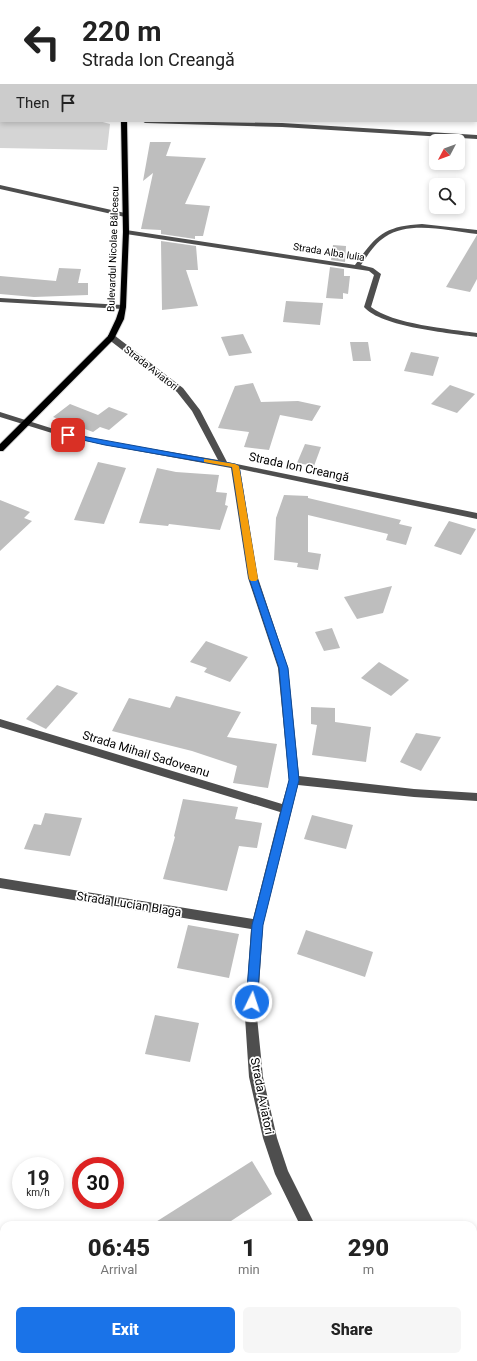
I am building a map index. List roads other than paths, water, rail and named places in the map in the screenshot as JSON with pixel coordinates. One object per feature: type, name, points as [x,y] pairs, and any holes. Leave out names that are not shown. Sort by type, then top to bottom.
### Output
[{"type":"main road","name":"Bulevardul Nicolae Bălcescu","points":[[0,450],[25,422],[111,337],[120,319],[123,307],[126,232],[124,122]]},
{"type":"street","points":[[172,122],[282,126],[477,137]]},
{"type":"street","points":[[0,187],[125,216]]},
{"type":"street","points":[[357,266],[374,243],[395,230],[414,227],[477,232]]},
{"type":"street","name":"Strada Alba Iulia","points":[[126,232],[371,269],[378,274],[367,307],[370,312],[385,318],[477,335]]},
{"type":"street","points":[[0,300],[123,307]]},
{"type":"street","name":"Strada Aviatori","points":[[111,337],[180,390],[196,410],[223,464]]},
{"type":"street","name":"Strada Ion Creangă","points":[[0,414],[55,432],[105,443],[235,466],[477,516]]},
{"type":"street","name":"Strada Aviatori","points":[[235,466],[253,578],[283,668],[294,780],[285,809],[257,925],[250,1017],[256,1077],[270,1138],[282,1174],[306,1221]]},
{"type":"street","name":"Strada Mihail Sadoveanu","points":[[0,723],[285,809]]},
{"type":"street","points":[[294,780],[414,793],[477,797]]},
{"type":"street","name":"Strada Lucian Blaga","points":[[0,883],[257,925]]}]
